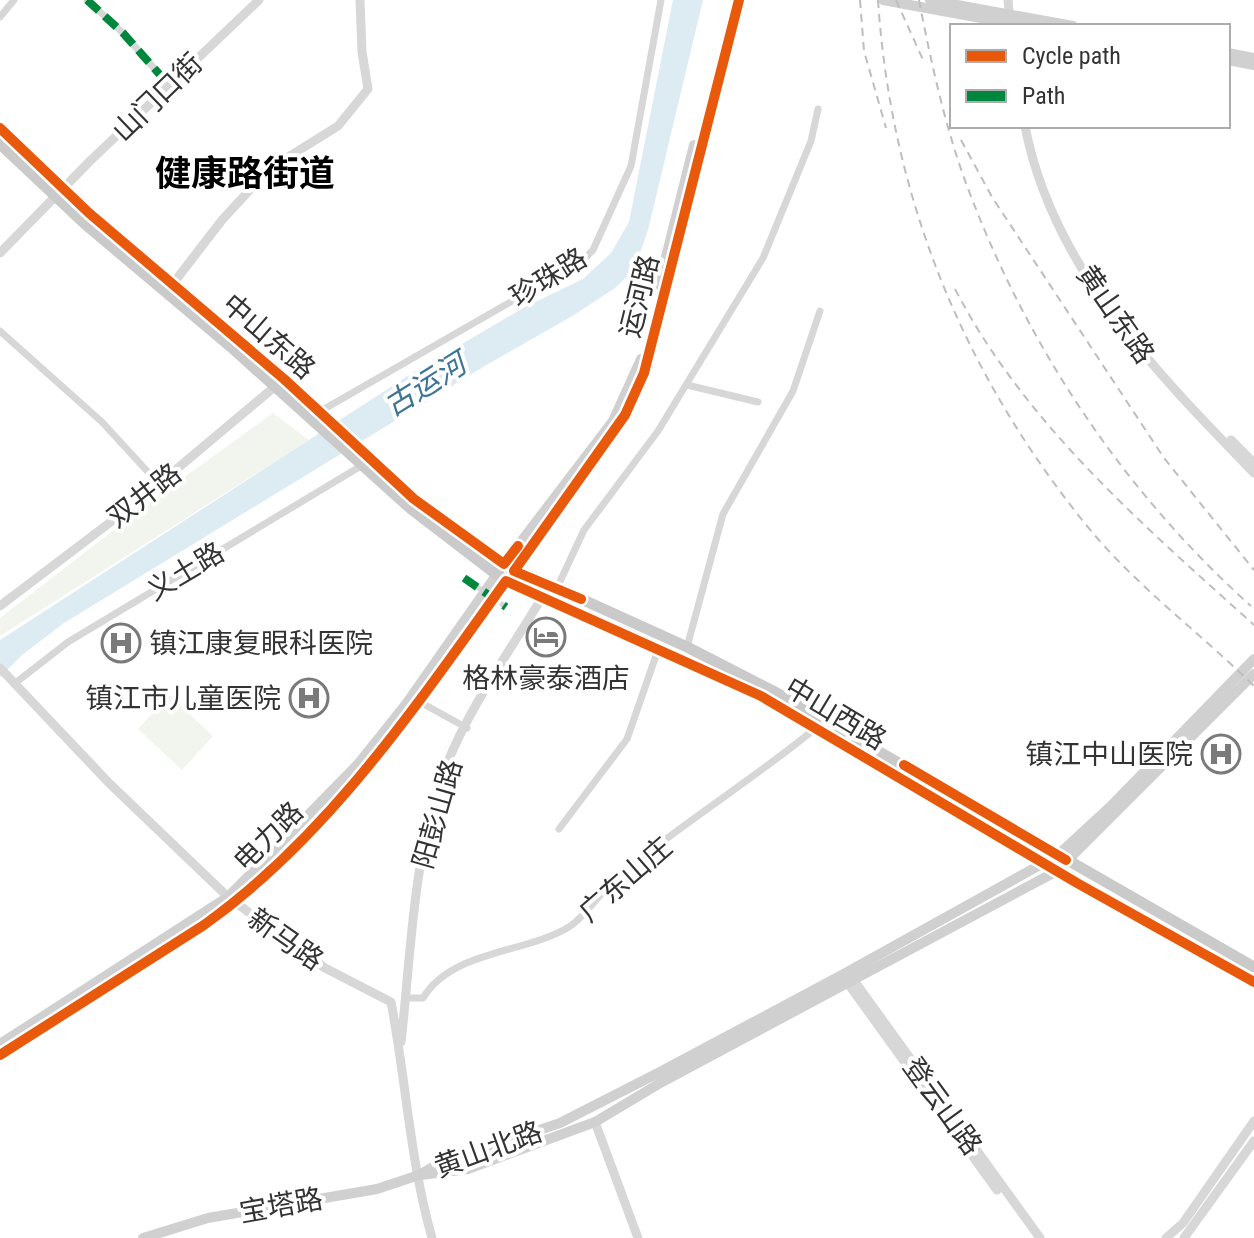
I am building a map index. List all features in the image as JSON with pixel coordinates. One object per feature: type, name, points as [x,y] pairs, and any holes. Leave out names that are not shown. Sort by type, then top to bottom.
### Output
[{"type":"main road","name":"运河路","points":[[509,568],[613,421],[639,368],[732,0]]},
{"type":"main road","name":"运河路","points":[[509,568],[625,415],[644,373],[739,0]]},
{"type":"main road","points":[[883,0],[1044,24]]},
{"type":"main road","points":[[930,0],[1014,22]]},
{"type":"main road","points":[[1230,53],[1254,58]]},
{"type":"main road","points":[[1230,60],[1254,65]]},
{"type":"main road","name":"中山东路","points":[[0,128],[60,191],[280,383],[319,412],[325,426]]},
{"type":"main road","name":"中山东路","points":[[0,144],[172,285],[360,460],[502,578]]},
{"type":"main road","name":"中山东路","points":[[360,460],[509,568]]},
{"type":"main road","points":[[502,578],[509,568]]},
{"type":"main road","name":"中山西路","points":[[509,568],[687,647],[825,720],[1254,967]]},
{"type":"main road","name":"中山西路","points":[[502,578],[541,599],[659,647],[761,696],[1057,871],[1254,982]]},
{"type":"main road","name":"电力路","points":[[0,1055],[231,900],[325,812],[420,702],[502,578]]},
{"type":"main road","name":"电力路","points":[[0,1044],[231,900],[358,764],[502,578]]},
{"type":"main road","name":"黄山北路","points":[[419,1175],[468,1169],[595,1122],[1058,855],[1111,806],[1254,659]]},
{"type":"main road","name":"黄山北路","points":[[419,1175],[438,1164],[560,1123],[1057,871],[1070,862],[1254,674]]},
{"type":"main road","name":"宝塔路","points":[[143,1238],[208,1218],[377,1189],[419,1175]]},
{"type":"street","points":[[0,17],[14,0]]},
{"type":"street","points":[[87,0],[123,33],[169,85]]},
{"type":"street","name":"山门口街","points":[[0,253],[60,191],[259,0]]},
{"type":"street","points":[[172,285],[222,220],[269,169],[338,126],[368,89],[362,52],[360,0]]},
{"type":"street","name":"珍珠路","points":[[319,412],[582,261],[593,250],[631,166],[661,0]]},
{"type":"street","points":[[1011,0],[1014,22]]},
{"type":"street","points":[[556,590],[584,530],[658,431],[763,258],[811,141],[818,109]]},
{"type":"street","name":"黄山东路","points":[[1028,128],[1029,150],[1048,199],[1070,245],[1115,320],[1159,375],[1254,473]]},
{"type":"street","name":"黄山东路","points":[[1029,128],[1051,193],[1107,299],[1163,371],[1254,463]]},
{"type":"street","points":[[687,647],[723,514],[793,391],[820,311]]},
{"type":"street","points":[[0,331],[102,422],[159,484]]},
{"type":"street","name":"双井路","points":[[0,606],[159,484],[280,383]]},
{"type":"street","points":[[687,385],[758,402]]},
{"type":"street","name":"义土路","points":[[14,684],[68,642],[360,460]]},
{"type":"street","name":"阳彭山路","points":[[400,1051],[409,930],[420,863],[448,763],[541,599]]},
{"type":"street","points":[[559,829],[627,739],[659,647]]},
{"type":"street","name":"新马路","points":[[2,670],[109,783],[231,900],[325,968],[391,1002],[405,1106],[432,1238]]},
{"type":"street","points":[[420,702],[467,728]]},
{"type":"street","name":"广东山庄","points":[[406,998],[423,998],[430,986],[454,968],[516,949],[571,926],[612,883],[825,720]]},
{"type":"street","name":"登云山路","points":[[848,978],[1037,1238]]},
{"type":"street","points":[[1184,1238],[1251,1138],[1254,1121]]},
{"type":"street","points":[[595,1122],[638,1238]]},
{"type":"street","points":[[1166,1238],[1183,1223],[1251,1138]]},
{"type":"shaded area","points":[[273,413],[309,440],[0,636],[0,618],[158,496]]},
{"type":"shaded area","points":[[169,695],[213,736],[182,770],[138,729]]},
{"type":"water","name":"古运河","points":[[673,0],[703,0],[648,230],[634,270],[615,288],[574,315],[483,367],[64,623],[22,655],[0,677],[0,640],[414,372],[525,307],[583,279],[611,253],[629,222]]},
{"type":"tunnel","points":[[464,578],[486,593]]},
{"type":"tunnel","points":[[494,599],[506,607]]},
{"type":"railway","points":[[860,0],[864,51],[886,128]]},
{"type":"railway","points":[[878,0],[886,73],[899,144],[917,213],[941,280],[970,344],[1004,407],[1043,468],[1106,548],[1254,686]]},
{"type":"railway","points":[[896,0],[924,62]]},
{"type":"railway","points":[[919,0],[955,151],[996,256],[1023,312],[1054,367],[1124,469],[1206,563],[1251,606]]},
{"type":"railway","points":[[961,140],[992,197],[1164,458],[1254,570]]},
{"type":"railway","points":[[955,289],[983,338],[1051,428],[1129,510],[1254,625]]},
{"type":"marked path","points":[[87,0],[123,33],[169,85]]},
{"type":"marked path","points":[[464,578],[506,607]]},
{"type":"cycle path","points":[[581,599],[514,571],[625,415],[644,373],[739,0]]},
{"type":"cycle path","points":[[0,128],[89,213],[284,379],[414,499],[504,564],[518,546]]},
{"type":"cycle path","points":[[0,1055],[204,925],[292,851],[405,720],[506,581],[761,696],[1077,883],[1254,982]]},
{"type":"cycle path","points":[[904,765],[1066,860]]},
{"type":"place","name":"格林豪泰酒店","points":[[546,637]]},
{"type":"place","name":"镇江康复眼科医院","points":[[121,643]]},
{"type":"place","name":"镇江市儿童医院","points":[[309,698]]},
{"type":"place","name":"镇江中山医院","points":[[1221,754]]},
{"type":"district","name":"健康路街道","points":[[245,173]]}]
